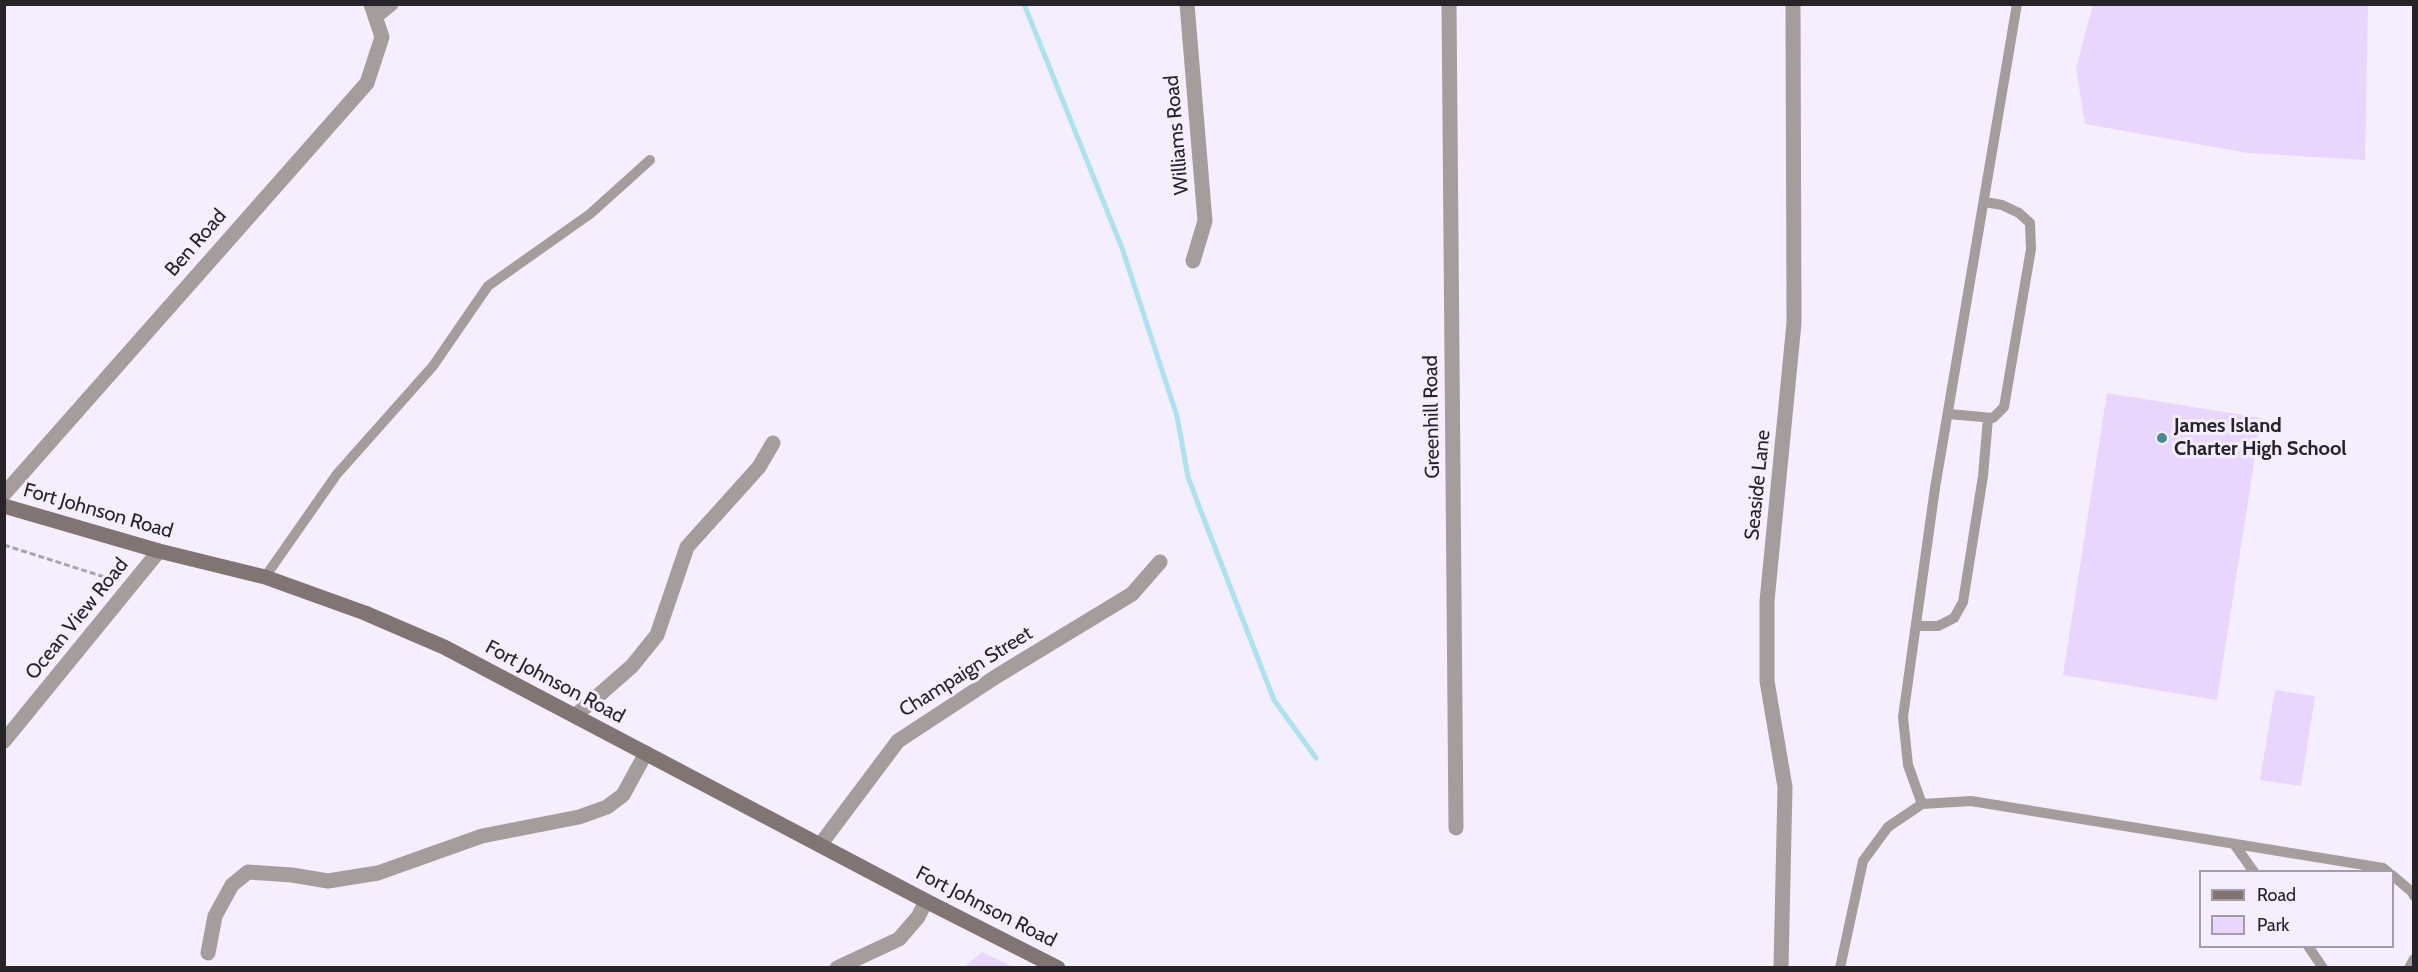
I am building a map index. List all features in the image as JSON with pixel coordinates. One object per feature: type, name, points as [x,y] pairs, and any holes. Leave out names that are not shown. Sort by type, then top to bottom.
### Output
[{"type":"main road","name":"Fort Johnson Road","points":[[4,506],[159,551],[265,577],[365,613],[434,643],[1058,968]]},
{"type":"street","points":[[373,11],[391,4]]},
{"type":"street","name":"Williams Road","points":[[1187,4],[1206,221],[1193,261]]},
{"type":"street","name":"Greenhill Road","points":[[1449,4],[1456,828]]},
{"type":"street","name":"Seaside Lane","points":[[1781,968],[1785,787],[1767,681],[1767,601],[1794,322],[1793,4]]},
{"type":"street","name":"Ben Road","points":[[4,494],[367,83],[382,37],[373,11]]},
{"type":"street","points":[[574,716],[632,666],[657,635],[687,547],[759,467],[773,443]]},
{"type":"street","name":"Ocean View Road","points":[[4,741],[159,551]]},
{"type":"street","name":"Champaign Street","points":[[820,845],[898,741],[997,676],[1132,594],[1160,562]]},
{"type":"street","points":[[208,953],[214,916],[232,885],[248,872],[292,875],[328,881],[378,873],[482,836],[579,817],[607,807],[623,795],[646,753]]},
{"type":"street","points":[[837,968],[899,939],[918,917],[926,901]]},
{"type":"lane","points":[[1922,804],[1908,765],[1903,717],[1935,488],[2017,4]]},
{"type":"lane","points":[[265,577],[337,474],[433,366],[488,286],[590,214],[650,160]]},
{"type":"lane","points":[[1949,414],[1993,418],[2004,407],[2031,249],[2031,223],[2019,213],[2002,205],[1984,202]]},
{"type":"lane","points":[[1917,626],[1938,626],[1954,618],[1963,602],[1983,476],[1988,418]]},
{"type":"lane","points":[[1840,968],[1863,861],[1888,827],[1922,804],[1971,801],[2386,870]]},
{"type":"lane","points":[[2234,844],[2253,870]]},
{"type":"lane","points":[[2394,877],[2412,891],[2414,896]]},
{"type":"lane","points":[[2309,948],[2323,968]]},
{"type":"lane","points":[[2409,968],[2414,958]]},
{"type":"path","points":[[4,545],[122,582]]},
{"type":"green space","points":[[2093,5],[2368,5],[2365,160],[2248,153],[2085,124],[2076,68]]},
{"type":"green space","points":[[2107,393],[2261,418],[2217,700],[2063,675]]},
{"type":"green space","points":[[2275,690],[2315,696],[2301,786],[2260,780]]},
{"type":"green space","points":[[982,952],[1013,967],[964,967]]},
{"type":"waterway","points":[[1024,4],[1122,248],[1177,416],[1188,477],[1274,700],[1316,758]]},
{"type":"place","name":"James Island Charter High School","points":[[2162,438]]}]
